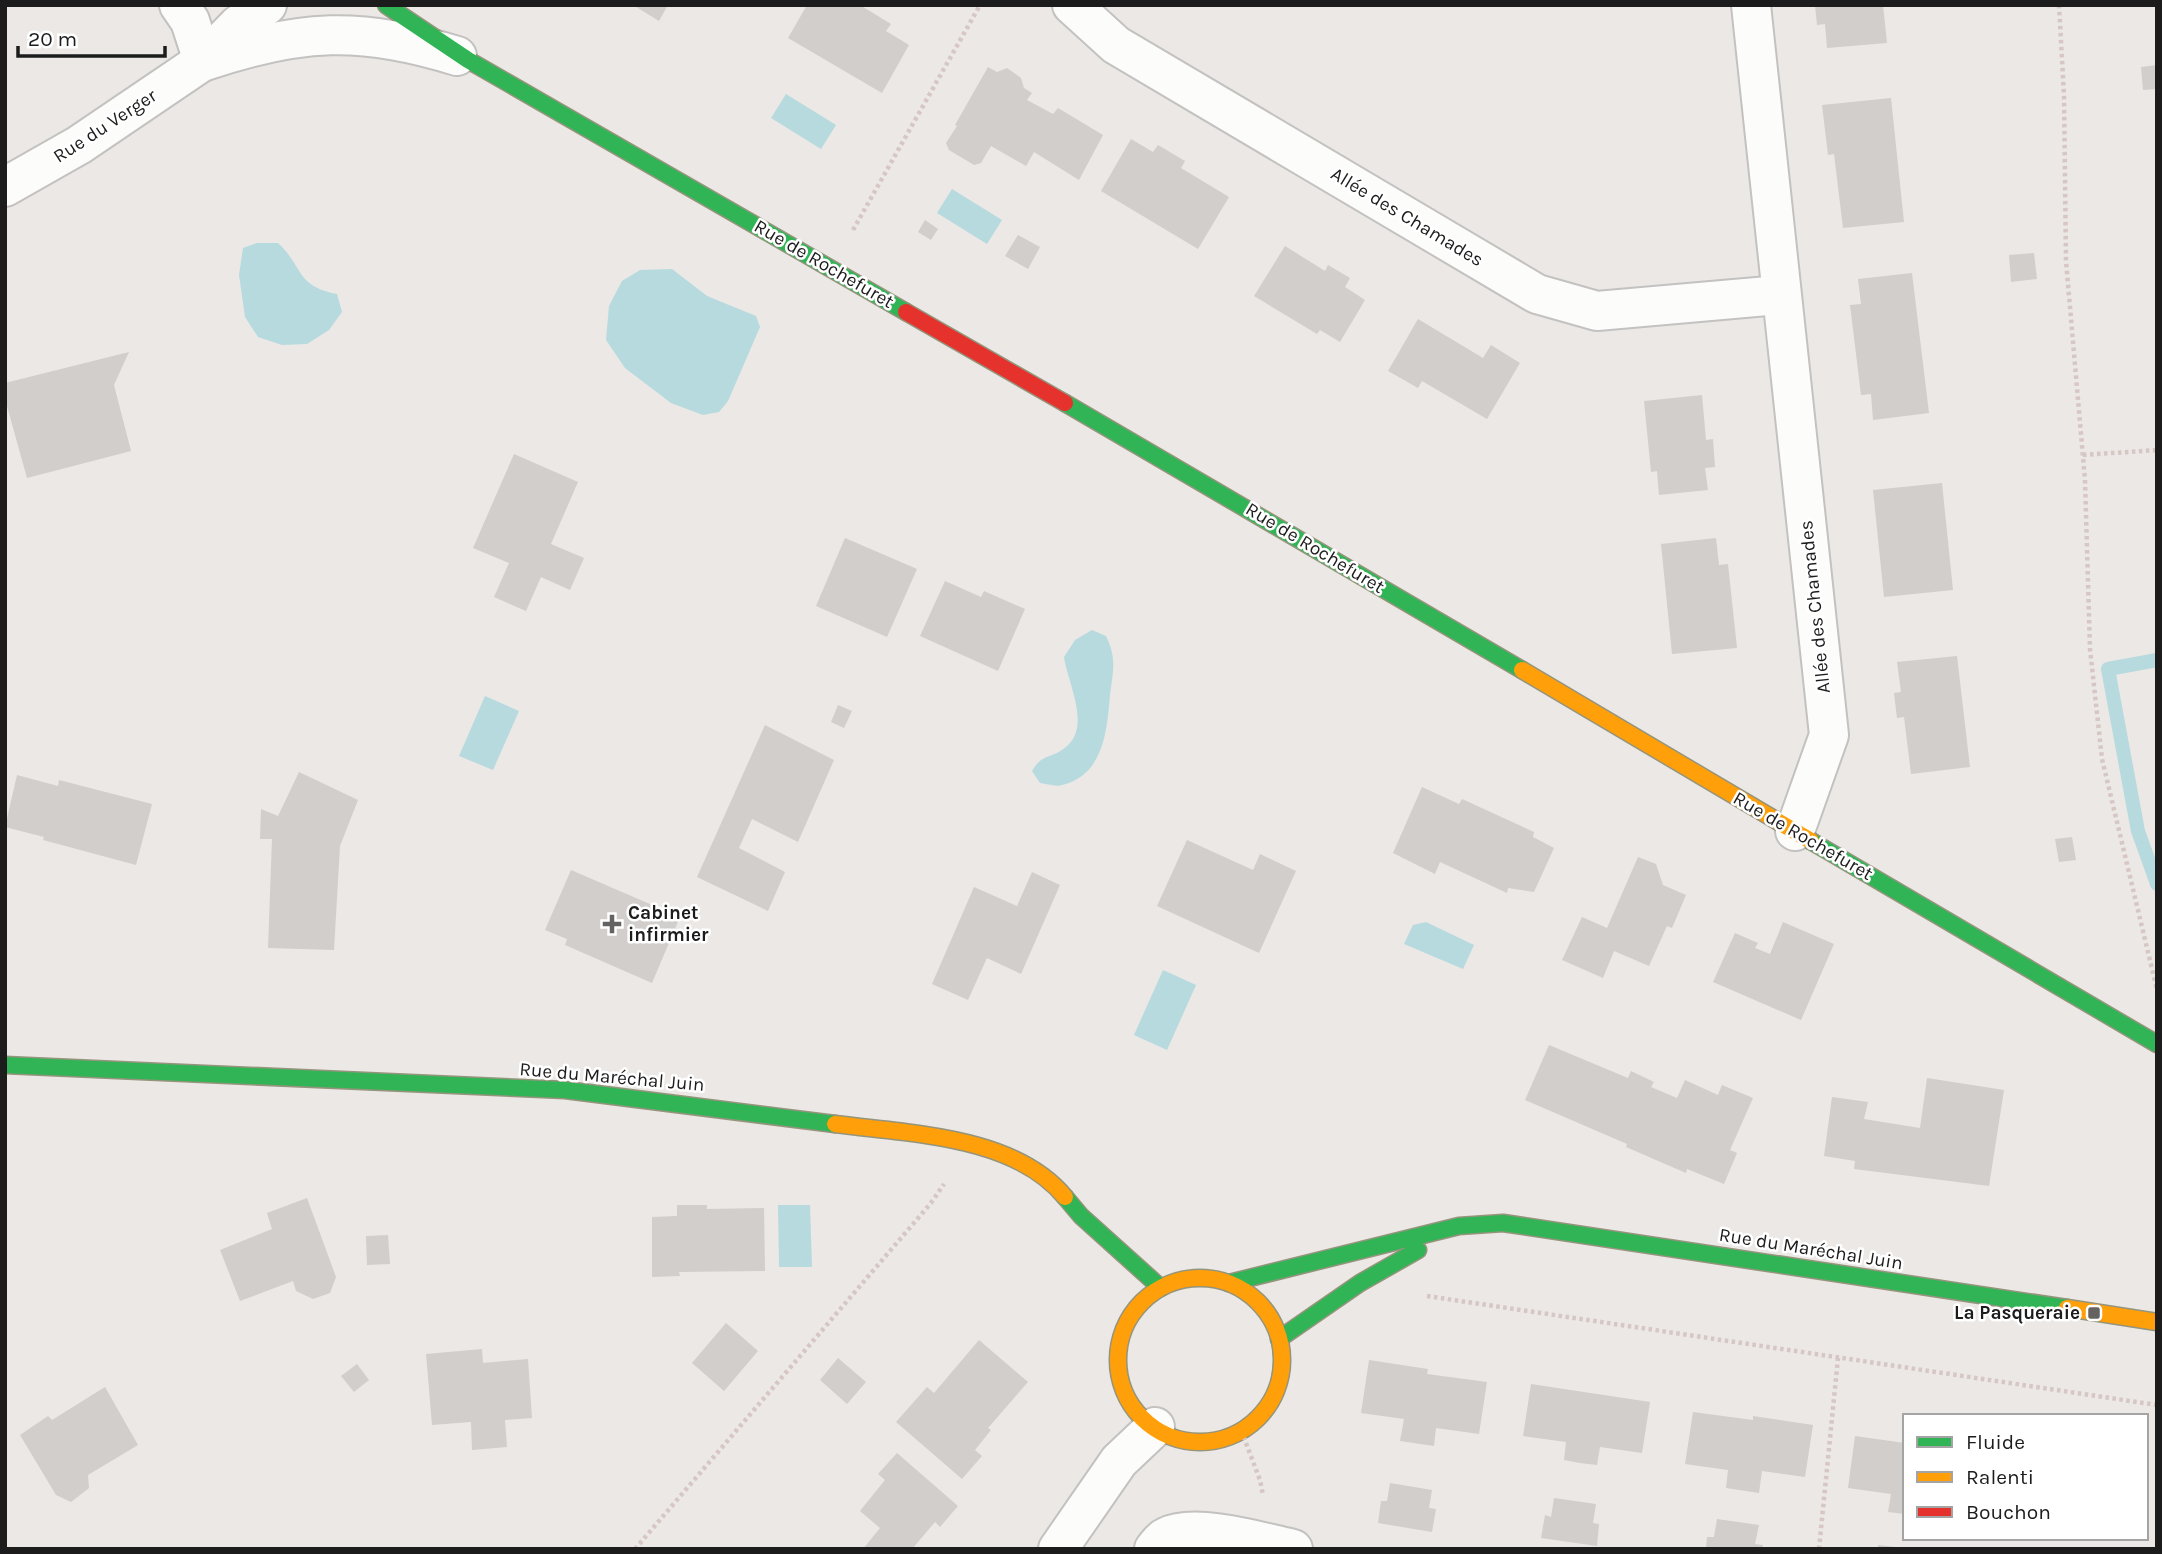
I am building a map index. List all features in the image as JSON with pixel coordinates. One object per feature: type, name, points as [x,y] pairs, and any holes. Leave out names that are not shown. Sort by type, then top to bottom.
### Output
[{"type":"street","points":[[179,5],[195,32],[203,61]]},
{"type":"street","points":[[205,5],[226,12],[262,8]]},
{"type":"street","name":"Rue de Rochefuret","points":[[387,5],[468,60],[1233,500],[2157,1044]]},
{"type":"street","name":"Allée des Chamades","points":[[1072,5],[1116,45],[1537,294],[1597,312],[1780,295]]},
{"type":"street","name":"Allée des Chamades","points":[[1751,5],[1829,735],[1796,831]]},
{"type":"street","name":"Rue du Verger","points":[[5,187],[79,145],[203,61],[238,25],[262,8]]},
{"type":"street","name":"Rue du Verger","points":[[203,61],[265,43],[323,20]]},
{"type":"street","name":"Rue de Rochefuret","points":[[323,20],[468,60]]},
{"type":"street","name":"Rue du Maréchal Juin","points":[[5,1065],[565,1090],[973,1143],[1023,1164],[1056,1185],[1080,1216],[1160,1288]]},
{"type":"street","name":"Rue du Maréchal Juin","points":[[1229,1283],[1459,1226],[1503,1223],[2157,1322]]},
{"type":"street","name":"Rue du Maréchal Juin","points":[[1279,1339],[1360,1283],[1459,1226]]},
{"type":"street","points":[[1208,1278],[1229,1283],[1252,1295],[1271,1318],[1279,1339],[1281,1365],[1274,1396],[1257,1418],[1241,1430],[1220,1439],[1197,1442],[1173,1437],[1141,1416],[1122,1384],[1119,1352],[1122,1333],[1145,1298],[1160,1288],[1186,1279],[1208,1278]]},
{"type":"street","points":[[1058,1549],[1119,1461],[1155,1427]]},
{"type":"street","points":[[1154,1549],[1164,1537],[1183,1532],[1227,1534],[1279,1546]]},
{"type":"path","points":[[848,240],[980,5]]},
{"type":"path","points":[[2059,5],[2064,95],[2066,261],[2083,455],[2090,649],[2102,759],[2157,991]]},
{"type":"path","points":[[2083,455],[2157,450]]},
{"type":"path","points":[[635,1549],[931,1203],[973,1143]]},
{"type":"path","points":[[1417,1295],[2157,1405]]},
{"type":"path","points":[[1819,1549],[1838,1357]]},
{"type":"path","points":[[1241,1430],[1260,1480],[1266,1524],[1279,1546]]},
{"type":"water","points":[[786,94],[836,125],[821,149],[771,118]]},
{"type":"water","points":[[952,189],[1002,220],[987,244],[937,213]]},
{"type":"water","points":[[257,243],[278,243],[307,281],[337,294],[342,312],[329,330],[307,344],[282,345],[258,337],[245,317],[239,275],[243,248]]},
{"type":"water","points":[[672,269],[707,296],[756,316],[760,327],[728,401],[719,412],[703,415],[671,403],[625,368],[606,340],[609,306],[622,281],[640,270]]},
{"type":"water","points":[[1092,630],[1106,636],[1113,658],[1107,722],[1101,749],[1087,772],[1076,780],[1060,786],[1040,783],[1032,771],[1042,759],[1062,750],[1076,731],[1076,706],[1064,657],[1075,640]]},
{"type":"water","points":[[485,696],[519,711],[493,770],[459,756]]},
{"type":"water","points":[[1426,922],[1474,945],[1463,969],[1404,944],[1413,925]]},
{"type":"water","points":[[1163,970],[1196,985],[1167,1050],[1134,1035]]},
{"type":"water","points":[[778,1205],[810,1205],[812,1267],[779,1267]]},
{"type":"building","points":[[633,5],[668,5],[659,21]]},
{"type":"building","points":[[807,5],[860,5],[891,24],[886,31],[909,45],[882,93],[788,38]]},
{"type":"building","points":[[1815,5],[1883,5],[1887,43],[1827,48],[1825,24],[1817,25]]},
{"type":"building","points":[[2157,65],[2157,89],[2143,90],[2141,67]]},
{"type":"building","points":[[988,67],[997,72],[1007,68],[1021,78],[1024,88],[1032,93],[1027,100],[1053,114],[1058,108],[1103,135],[1079,180],[1034,152],[1026,166],[991,146],[981,163],[974,165],[949,150],[946,143]]},
{"type":"building","points":[[1891,98],[1904,222],[1843,228],[1834,154],[1828,155],[1822,105]]},
{"type":"building","points":[[1131,139],[1153,152],[1158,145],[1185,161],[1181,168],[1229,197],[1198,249],[1101,191]]},
{"type":"building","points":[[925,220],[938,229],[931,240],[918,232]]},
{"type":"building","points":[[1018,235],[1040,247],[1028,269],[1005,256]]},
{"type":"building","points":[[1285,246],[1325,271],[1328,265],[1350,278],[1345,287],[1365,300],[1340,342],[1320,330],[1317,334],[1254,296]]},
{"type":"building","points":[[2034,253],[2037,279],[2011,282],[2009,255]]},
{"type":"building","points":[[1912,273],[1929,413],[1873,420],[1871,394],[1861,395],[1850,305],[1861,304],[1858,279]]},
{"type":"building","points":[[1418,319],[1483,358],[1491,345],[1520,363],[1487,419],[1422,381],[1418,388],[1388,371]]},
{"type":"building","points":[[129,352],[114,385],[131,451],[27,478],[5,399],[5,383]]},
{"type":"building","points":[[1702,395],[1706,440],[1713,439],[1715,467],[1705,468],[1708,490],[1659,495],[1657,471],[1651,472],[1644,401]]},
{"type":"building","points":[[514,454],[578,482],[551,544],[584,558],[570,590],[541,577],[526,611],[494,597],[509,563],[473,548]]},
{"type":"building","points":[[1942,483],[1953,590],[1884,597],[1873,490]]},
{"type":"building","points":[[845,538],[917,569],[887,637],[816,606]]},
{"type":"building","points":[[1716,538],[1719,565],[1728,564],[1737,648],[1672,654],[1661,544]]},
{"type":"building","points":[[945,581],[981,597],[984,591],[1025,609],[998,671],[920,636]]},
{"type":"building","points":[[1957,656],[1970,767],[1911,774],[1904,717],[1897,718],[1894,693],[1901,692],[1897,662]]},
{"type":"building","points":[[838,705],[852,711],[844,728],[831,722]]},
{"type":"building","points":[[765,725],[834,760],[798,842],[752,819],[739,848],[785,872],[768,911],[697,877]]},
{"type":"building","points":[[299,772],[358,800],[340,846],[334,950],[268,948],[272,839],[260,839],[261,809],[278,816]]},
{"type":"building","points":[[17,775],[58,786],[59,780],[152,804],[136,865],[5,827]]},
{"type":"building","points":[[1422,787],[1459,804],[1462,799],[1534,832],[1533,837],[1554,848],[1534,892],[1508,888],[1507,893],[1440,862],[1435,874],[1393,853]]},
{"type":"building","points":[[2072,837],[2076,860],[2059,862],[2055,839]]},
{"type":"building","points":[[1187,840],[1253,870],[1260,854],[1296,871],[1259,953],[1157,906]]},
{"type":"building","points":[[1638,857],[1656,864],[1663,885],[1686,895],[1672,928],[1667,926],[1649,966],[1614,951],[1603,978],[1562,960],[1582,917],[1607,928]]},
{"type":"building","name":"Cabinet infirmier","points":[[571,870],[680,917],[652,983],[565,945],[567,939],[545,930]]},
{"type":"building","points":[[1032,872],[1060,885],[1021,974],[987,958],[968,1000],[932,984],[974,887],[1017,906]]},
{"type":"building","points":[[1783,922],[1834,944],[1801,1020],[1713,982],[1735,933],[1758,943],[1755,948],[1770,954]]},
{"type":"building","points":[[1549,1045],[1628,1078],[1631,1071],[1654,1082],[1651,1087],[1677,1098],[1685,1080],[1718,1095],[1722,1085],[1753,1098],[1730,1150],[1737,1153],[1724,1184],[1687,1169],[1686,1173],[1525,1100]]},
{"type":"building","points":[[1927,1078],[2004,1090],[1989,1186],[1854,1169],[1855,1161],[1824,1156],[1832,1097],[1868,1102],[1864,1119],[1920,1128]]},
{"type":"building","points":[[307,1198],[336,1277],[330,1293],[313,1299],[296,1291],[293,1281],[240,1301],[220,1250],[272,1229],[267,1213]]},
{"type":"building","points":[[677,1205],[707,1205],[707,1209],[764,1208],[765,1271],[679,1272],[680,1276],[652,1277],[652,1217],[677,1216]]},
{"type":"building","points":[[388,1235],[390,1264],[367,1265],[366,1236]]},
{"type":"building","points":[[726,1323],[758,1351],[724,1391],[692,1363]]},
{"type":"building","points":[[979,1340],[1028,1382],[988,1428],[991,1430],[975,1450],[982,1456],[962,1479],[896,1422],[927,1387],[934,1393]]},
{"type":"building","points":[[482,1349],[483,1363],[528,1359],[532,1418],[505,1420],[507,1447],[472,1450],[471,1422],[432,1425],[426,1354]]},
{"type":"building","points":[[838,1358],[866,1382],[847,1404],[820,1380]]},
{"type":"building","points":[[1369,1360],[1428,1369],[1427,1374],[1487,1382],[1479,1434],[1436,1428],[1434,1446],[1400,1441],[1404,1419],[1361,1413]]},
{"type":"building","points":[[357,1364],[369,1380],[354,1392],[341,1376]]},
{"type":"building","points":[[1531,1384],[1650,1402],[1642,1453],[1600,1447],[1597,1465],[1580,1463],[1564,1460],[1566,1442],[1523,1436]]},
{"type":"building","points":[[105,1387],[138,1445],[88,1475],[89,1488],[71,1502],[56,1495],[20,1435],[48,1416],[52,1420]]},
{"type":"building","points":[[1693,1412],[1753,1420],[1753,1416],[1813,1425],[1805,1477],[1762,1471],[1759,1493],[1726,1488],[1728,1470],[1685,1464]]},
{"type":"building","points":[[1855,1436],[1903,1443],[1903,1514],[1888,1512],[1891,1494],[1848,1488]]},
{"type":"building","points":[[897,1453],[958,1506],[940,1527],[935,1522],[912,1549],[863,1549],[880,1528],[860,1511],[885,1480],[878,1474]]},
{"type":"building","points":[[1390,1483],[1432,1490],[1429,1508],[1436,1509],[1432,1532],[1378,1523],[1381,1501],[1387,1501]]},
{"type":"building","points":[[1554,1498],[1596,1504],[1593,1523],[1599,1524],[1597,1546],[1541,1538],[1545,1515],[1551,1517]]},
{"type":"building","points":[[1717,1519],[1759,1525],[1755,1544],[1763,1545],[1762,1549],[1706,1549],[1707,1537],[1714,1537]]},
{"type":"building","points":[[1878,1545],[1896,1547],[1896,1549],[1878,1549]]},
{"type":"waterway","points":[[2157,660],[2108,669],[2138,831],[2157,884]]},
{"type":"traffic: fast","points":[[386,5],[468,60],[906,312]]},
{"type":"traffic: fast","points":[[1065,403],[1522,670]]},
{"type":"traffic: fast","points":[[1811,841],[2157,1044]]},
{"type":"traffic: fast","points":[[5,1065],[565,1090],[835,1124]]},
{"type":"traffic: fast","points":[[1065,1197],[1081,1216],[1161,1288]]},
{"type":"traffic: fast","points":[[1229,1283],[1459,1226],[1503,1223],[2067,1308]]},
{"type":"traffic: fast","points":[[1279,1339],[1360,1283],[1418,1250]]},
{"type":"traffic: slow","points":[[1522,670],[1811,841]]},
{"type":"traffic: slow","points":[[835,1124],[927,1135],[989,1149],[1044,1176],[1065,1197]]},
{"type":"traffic: slow","points":[[1200,1278],[1231,1285],[1258,1302],[1275,1329],[1282,1360],[1275,1391],[1258,1418],[1231,1435],[1200,1442],[1169,1435],[1142,1418],[1125,1391],[1118,1360],[1125,1329],[1142,1302],[1169,1285],[1200,1278]]},
{"type":"traffic: slow","points":[[2067,1308],[2157,1322]]},
{"type":"traffic: jam","points":[[906,312],[1065,403]]},
{"type":"place","name":"Cabinet infirmier","points":[[612,924]]},
{"type":"place","name":"La Pasqueraie","points":[[2094,1313]]}]
